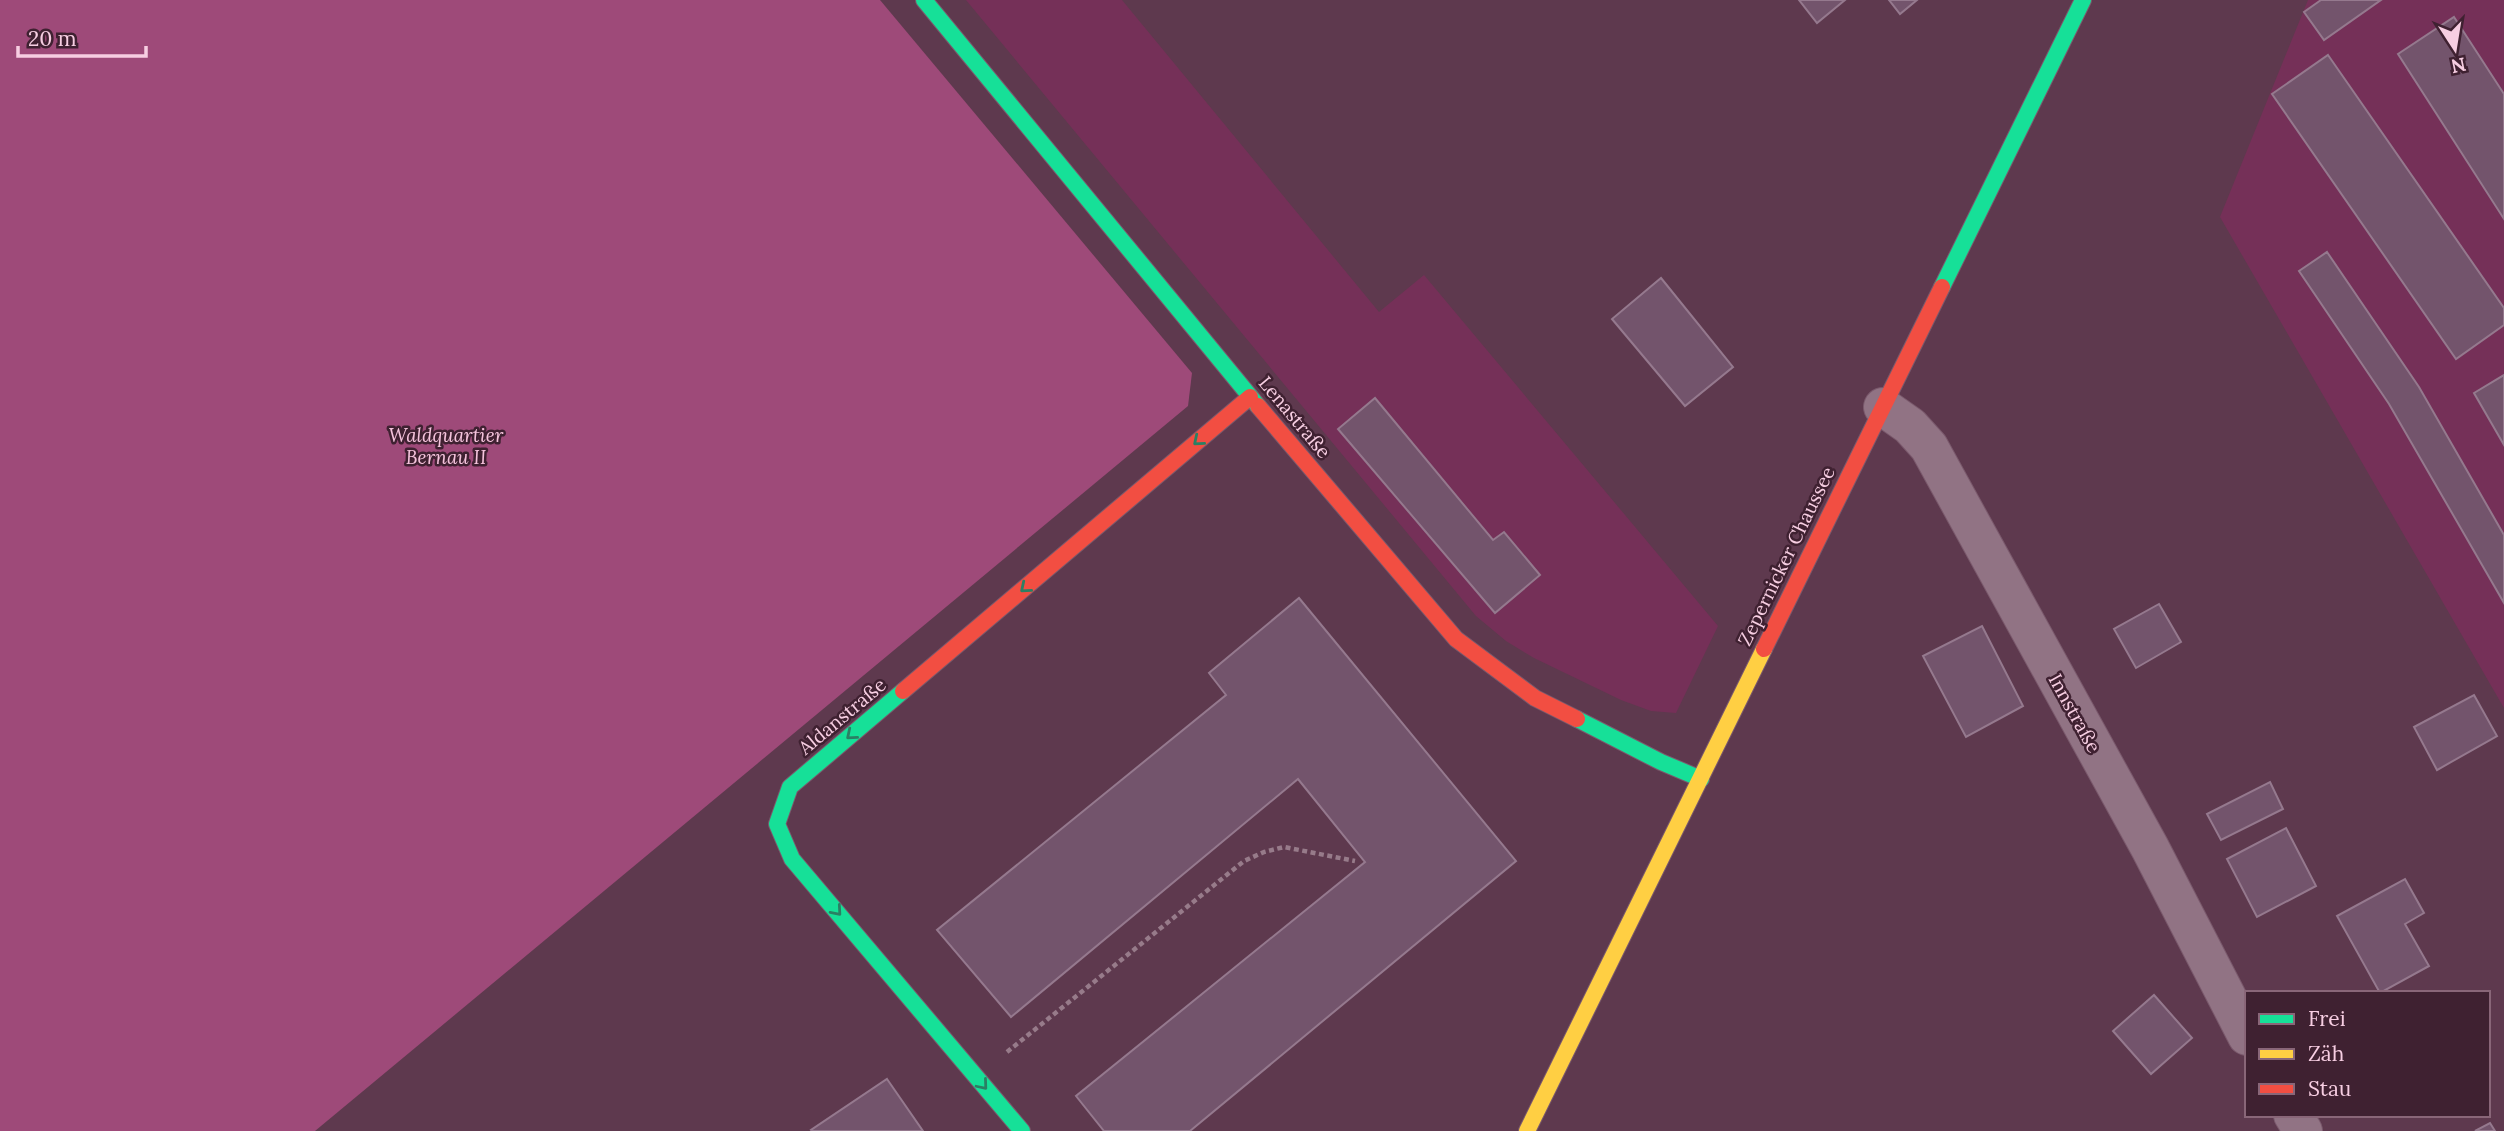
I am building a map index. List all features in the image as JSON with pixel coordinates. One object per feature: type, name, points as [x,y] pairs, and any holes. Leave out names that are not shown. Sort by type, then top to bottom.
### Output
[{"type":"street","name":"Lenastraße","points":[[924,0],[1250,397],[1456,639],[1535,698],[1661,762],[1701,779]]},
{"type":"street","name":"Zepernicker Chaussee","points":[[1527,1131],[2082,0]]},
{"type":"street","name":"Aldanstraße","points":[[1021,1131],[792,859],[776,824],[790,787],[1250,397]]},
{"type":"street","name":"Innstraße","points":[[1882,407],[1910,426],[1929,447],[2150,848],[2245,1032]]},
{"type":"path","points":[[1006,1053],[1244,861],[1284,847],[1356,861]]},
{"type":"shaded area","points":[[966,0],[1122,0],[1379,312],[1424,275],[1718,626],[1676,713],[1651,711],[1621,700],[1534,658],[1506,641],[1476,616]]},
{"type":"shaded area","points":[[2308,0],[2504,0],[2504,708],[2220,217]]},
{"type":"green space","name":"Waldquartier Bernau II","points":[[0,0],[880,0],[1192,373],[1188,406],[315,1131],[0,1131]]},
{"type":"building","points":[[1799,0],[1845,0],[1817,23]]},
{"type":"building","points":[[1889,0],[1917,0],[1900,14]]},
{"type":"building","points":[[2321,0],[2381,0],[2324,40],[2304,12]]},
{"type":"building","points":[[2454,17],[2504,94],[2504,219],[2398,54]]},
{"type":"building","points":[[2328,55],[2504,308],[2504,325],[2456,359],[2272,94]]},
{"type":"building","points":[[2327,252],[2419,387],[2504,535],[2504,603],[2389,404],[2299,271]]},
{"type":"building","points":[[1661,278],[1733,367],[1685,406],[1612,319]]},
{"type":"building","points":[[2504,375],[2504,445],[2474,393]]},
{"type":"building","points":[[1375,398],[1493,540],[1504,532],[1540,575],[1495,613],[1338,429]]},
{"type":"building","points":[[1299,598],[1516,861],[1190,1131],[1104,1131],[1076,1096],[1365,862],[1298,779],[1011,1017],[937,930],[1226,695],[1209,673]]},
{"type":"building","points":[[2159,604],[2181,642],[2136,668],[2114,629]]},
{"type":"building","points":[[1982,626],[2023,706],[1966,737],[1923,656]]},
{"type":"building","points":[[2474,695],[2497,736],[2437,770],[2414,727]]},
{"type":"building","points":[[2270,782],[2283,809],[2221,840],[2207,814]]},
{"type":"building","points":[[2286,828],[2316,886],[2257,917],[2227,859]]},
{"type":"building","points":[[2405,879],[2424,913],[2405,924],[2429,966],[2384,991],[2379,991],[2337,916]]},
{"type":"building","points":[[2154,995],[2192,1038],[2151,1074],[2113,1031]]},
{"type":"building","points":[[887,1079],[923,1131],[811,1130]]},
{"type":"building","points":[[2490,1123],[2495,1131],[2475,1131]]},
{"type":"traffic: fast","points":[[924,0],[1258,406]]},
{"type":"traffic: fast","points":[[1942,287],[2083,0]]},
{"type":"traffic: fast","points":[[903,691],[790,787],[777,824],[792,859],[1022,1131]]},
{"type":"traffic: fast","points":[[1577,719],[1661,762],[1701,779]]},
{"type":"traffic: slow","points":[[1527,1131],[1764,649]]},
{"type":"traffic: jam","points":[[1764,649],[1942,287]]},
{"type":"traffic: jam","points":[[903,691],[1250,397]]},
{"type":"traffic: jam","points":[[1258,406],[1456,639],[1535,698],[1577,719]]}]
